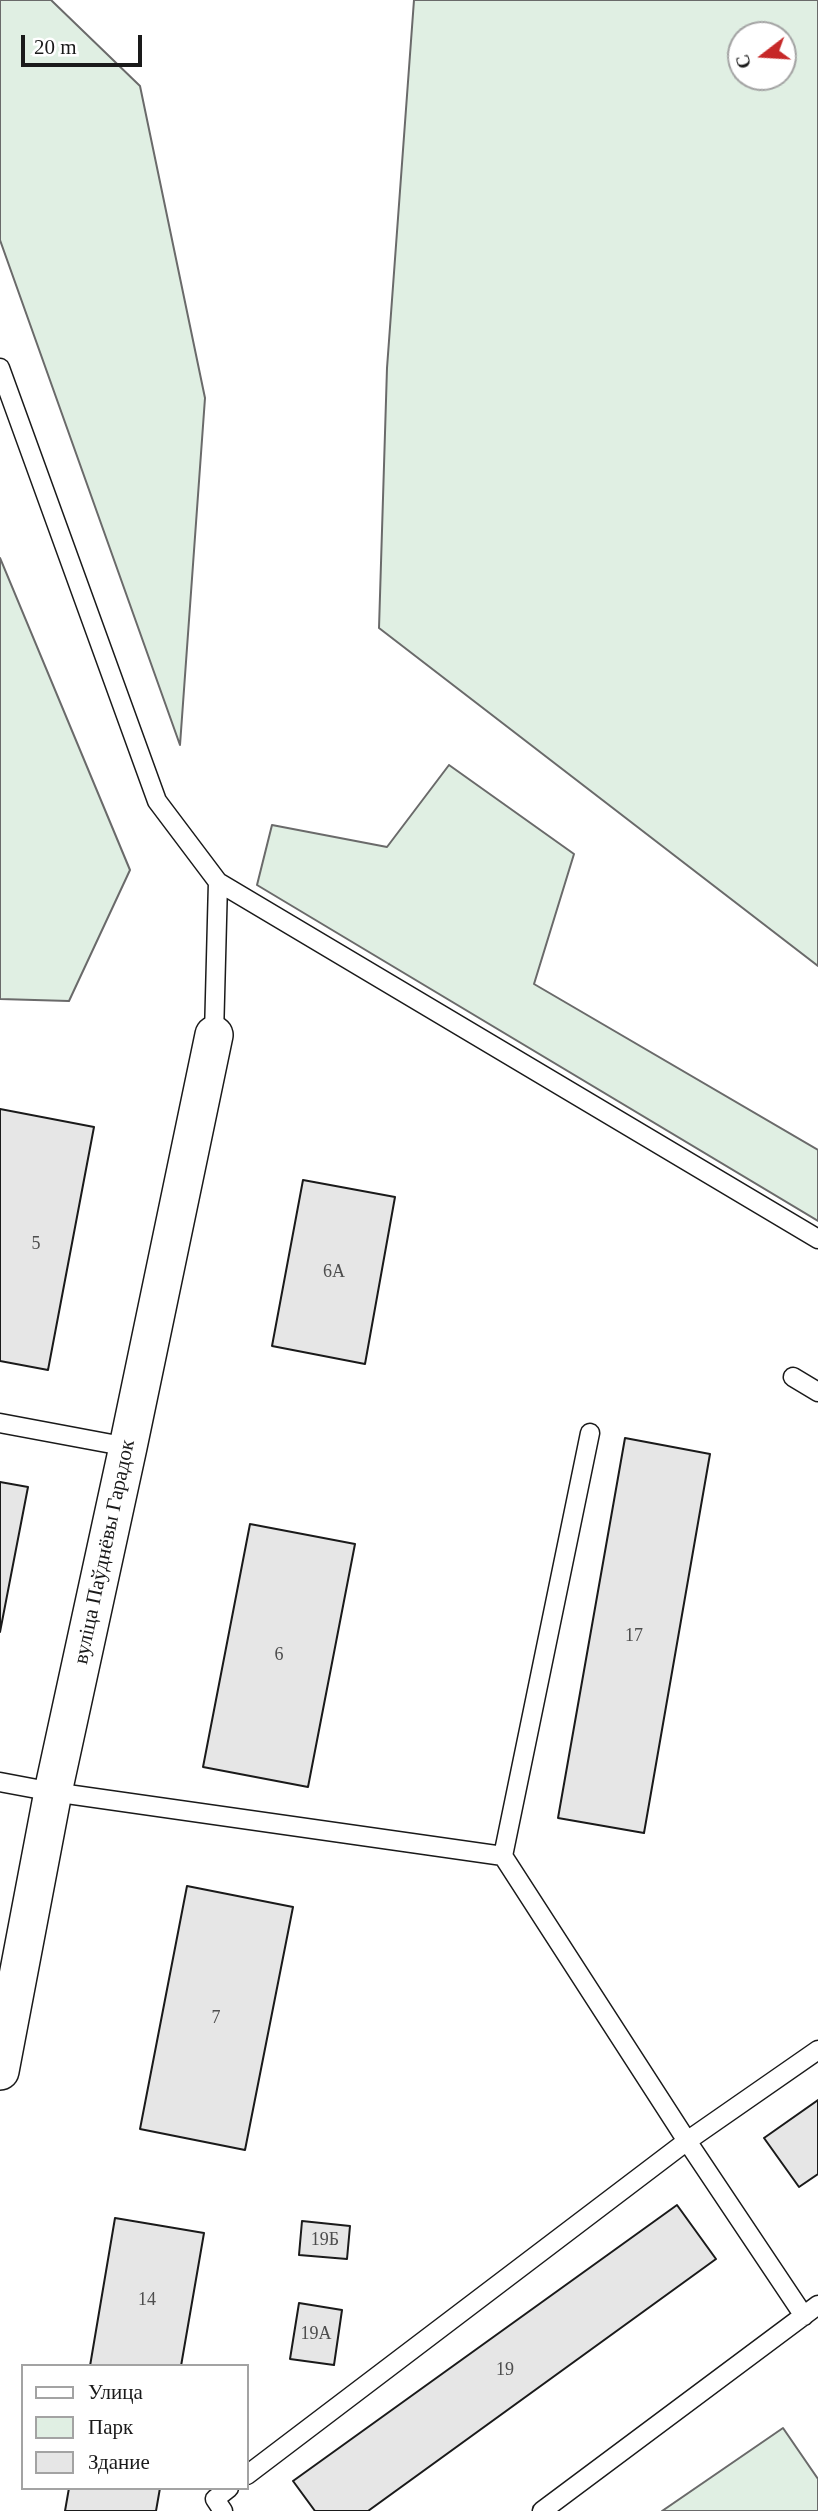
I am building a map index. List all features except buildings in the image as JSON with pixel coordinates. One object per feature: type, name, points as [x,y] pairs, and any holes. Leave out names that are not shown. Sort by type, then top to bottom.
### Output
[{"type":"street","name":"вуліца Паўднёвы Гарадок","points":[[0,2071],[53,1792],[214,1035]]},
{"type":"lane","points":[[0,368],[157,801],[218,882],[818,1238]]},
{"type":"lane","points":[[214,1035],[218,882]]},
{"type":"lane","points":[[793,1377],[818,1392]]},
{"type":"lane","points":[[0,1423],[128,1447]]},
{"type":"lane","points":[[542,2511],[811,2311],[687,2141],[503,1856],[590,1433]]},
{"type":"lane","points":[[0,1782],[53,1792],[503,1856]]},
{"type":"lane","points":[[248,2474],[687,2141],[818,2050]]},
{"type":"lane","points":[[223,2511],[215,2499],[226,2490]]},
{"type":"green space","points":[[0,0],[51,0],[140,86],[205,398],[180,745],[0,240]]},
{"type":"green space","points":[[414,0],[818,0],[818,966],[379,628],[387,368]]},
{"type":"green space","points":[[0,558],[130,870],[69,1001],[0,999]]},
{"type":"green space","points":[[449,765],[574,854],[534,984],[818,1150],[818,1221],[257,885],[272,825],[387,847]]},
{"type":"green space","points":[[783,2428],[818,2479],[818,2511],[662,2511]]}]
